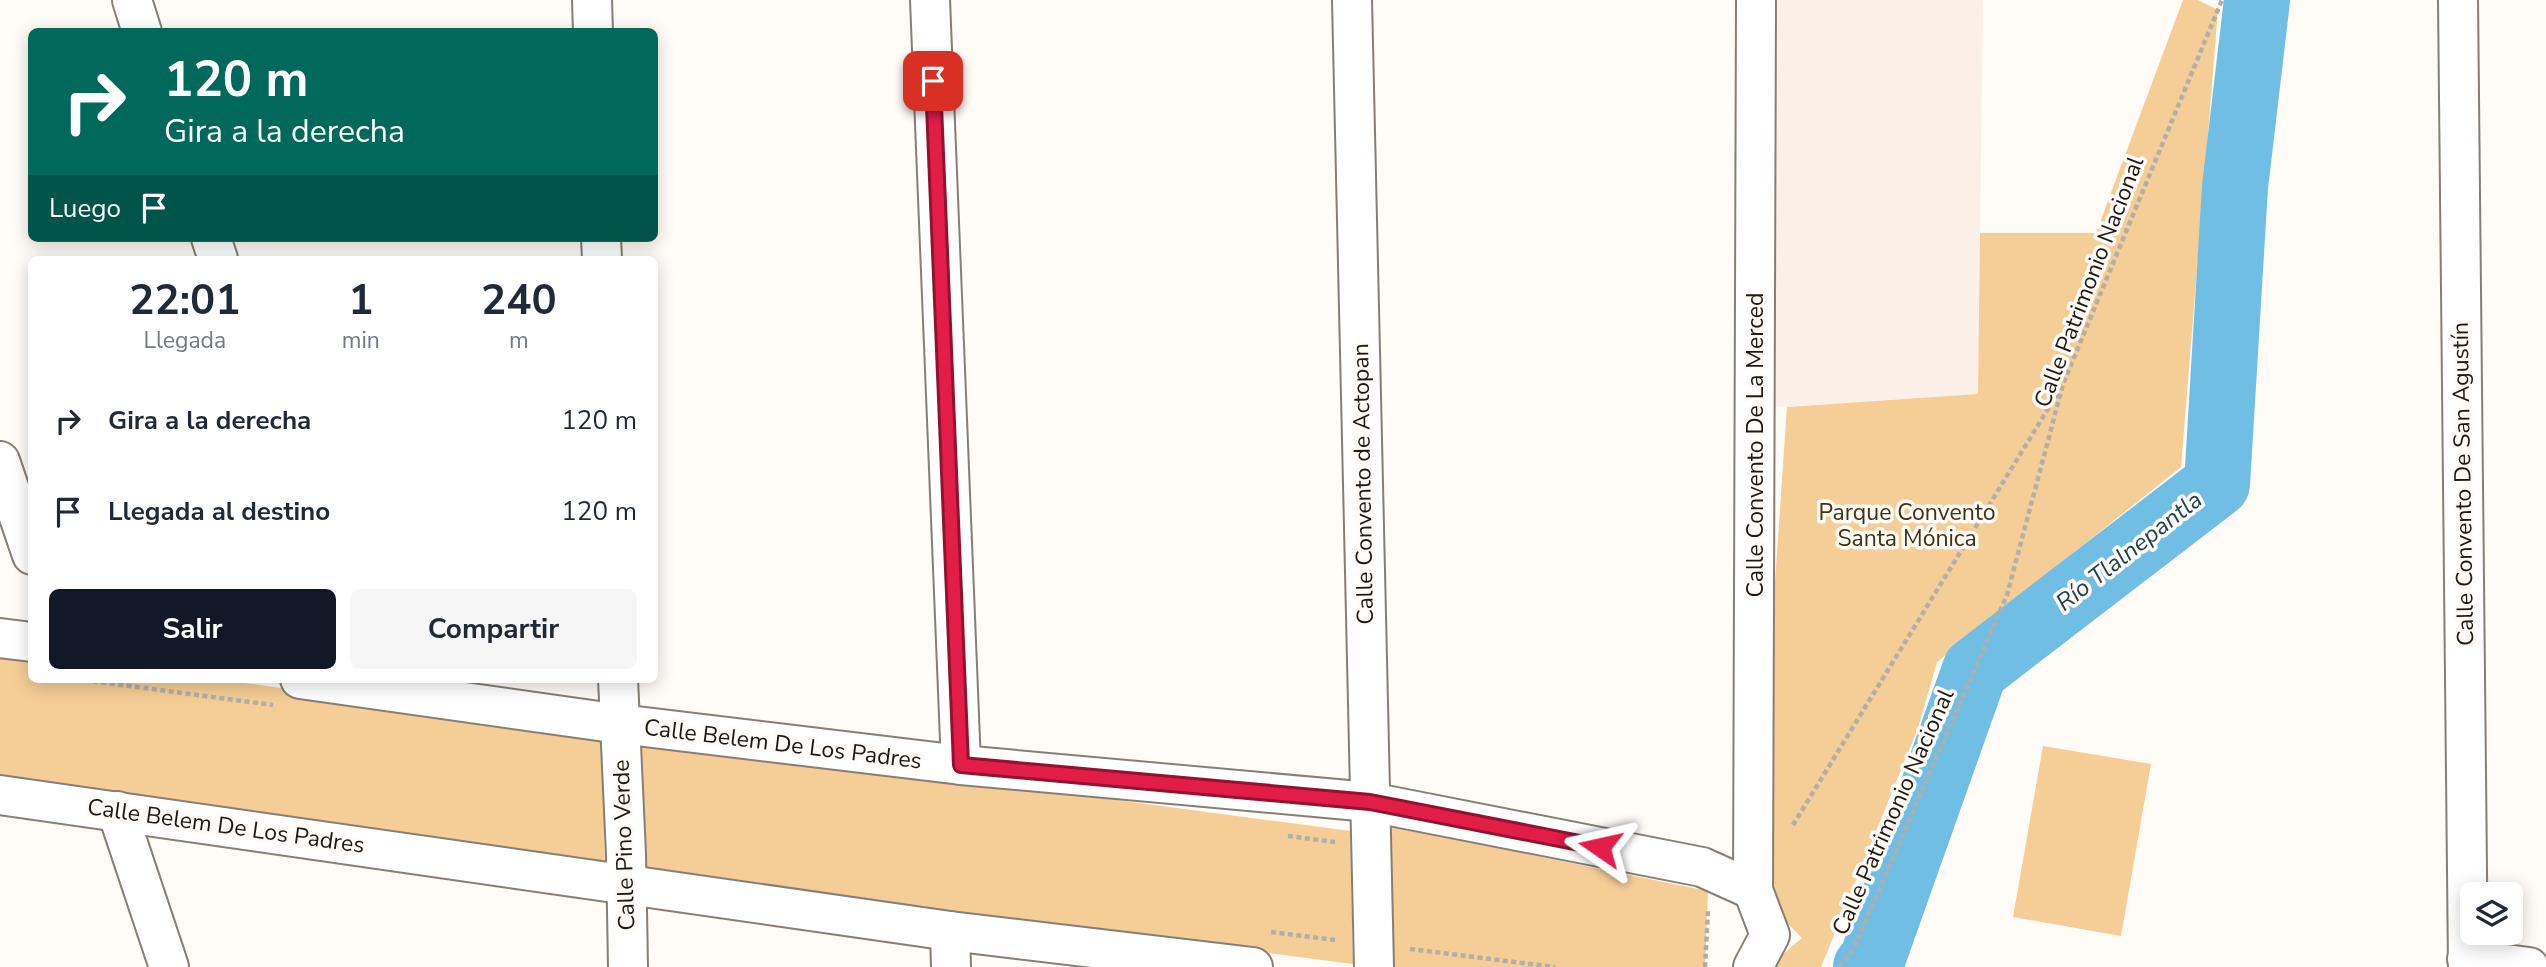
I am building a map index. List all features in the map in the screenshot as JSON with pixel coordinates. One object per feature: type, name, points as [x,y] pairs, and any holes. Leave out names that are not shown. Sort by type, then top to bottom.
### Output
[{"type":"street","points":[[132,0],[141,28]]},
{"type":"street","points":[[592,0],[593,28]]},
{"type":"street","points":[[930,0],[961,765]]},
{"type":"street","name":"Calle Convento de Actopan","points":[[1352,0],[1374,967]]},
{"type":"street","name":"Calle Convento De La Merced","points":[[1753,890],[1756,0]]},
{"type":"street","name":"Calle Convento De San Agustín","points":[[2458,0],[2468,963]]},
{"type":"street","points":[[0,461],[28,543]]},
{"type":"street","points":[[0,638],[28,642]]},
{"type":"street","name":"Calle Belem De Los Padres","points":[[356,683],[620,724],[961,765],[1370,802],[1702,867],[1753,890]]},
{"type":"street","name":"Calle Pino Verde","points":[[618,683],[628,967]]},
{"type":"street","name":"Calle Belem De Los Padres","points":[[0,795],[626,884],[950,949],[1253,967]]},
{"type":"street","points":[[117,811],[169,967]]},
{"type":"street","points":[[1753,890],[1762,951]]},
{"type":"street","points":[[2468,963],[2529,967]]},
{"type":"path","name":"Calle Patrimonio Nacional","points":[[1839,967],[1854,948],[2007,595],[2063,384],[2222,0]]},
{"type":"path","points":[[1789,831],[2063,384]]},
{"type":"shaded area","points":[[1742,0],[1983,0],[1978,394],[1747,409]]},
{"type":"green space","name":"Parque Convento Santa Mónica","points":[[2183,0],[2198,0],[2218,10],[2181,467],[1937,662],[1918,728],[1821,967],[1768,967],[1802,938],[1754,889],[1787,407],[1978,394],[1980,233],[2096,233]]},
{"type":"green space","points":[[0,649],[28,654],[28,683],[245,683],[602,732],[605,863],[0,781]]},
{"type":"green space","points":[[635,736],[1350,831],[1353,964],[633,870]]},
{"type":"green space","points":[[2043,746],[2151,764],[2121,936],[2013,917]]},
{"type":"green space","points":[[1390,826],[1708,891],[1705,967],[1394,967]]},
{"type":"waterway","name":"Río Tlalnepantla","points":[[1866,967],[1872,960],[1975,670],[2217,484],[2235,187],[2257,0]]},
{"type":"route","points":[[933,81],[961,765],[1370,802],[1600,847]]}]
